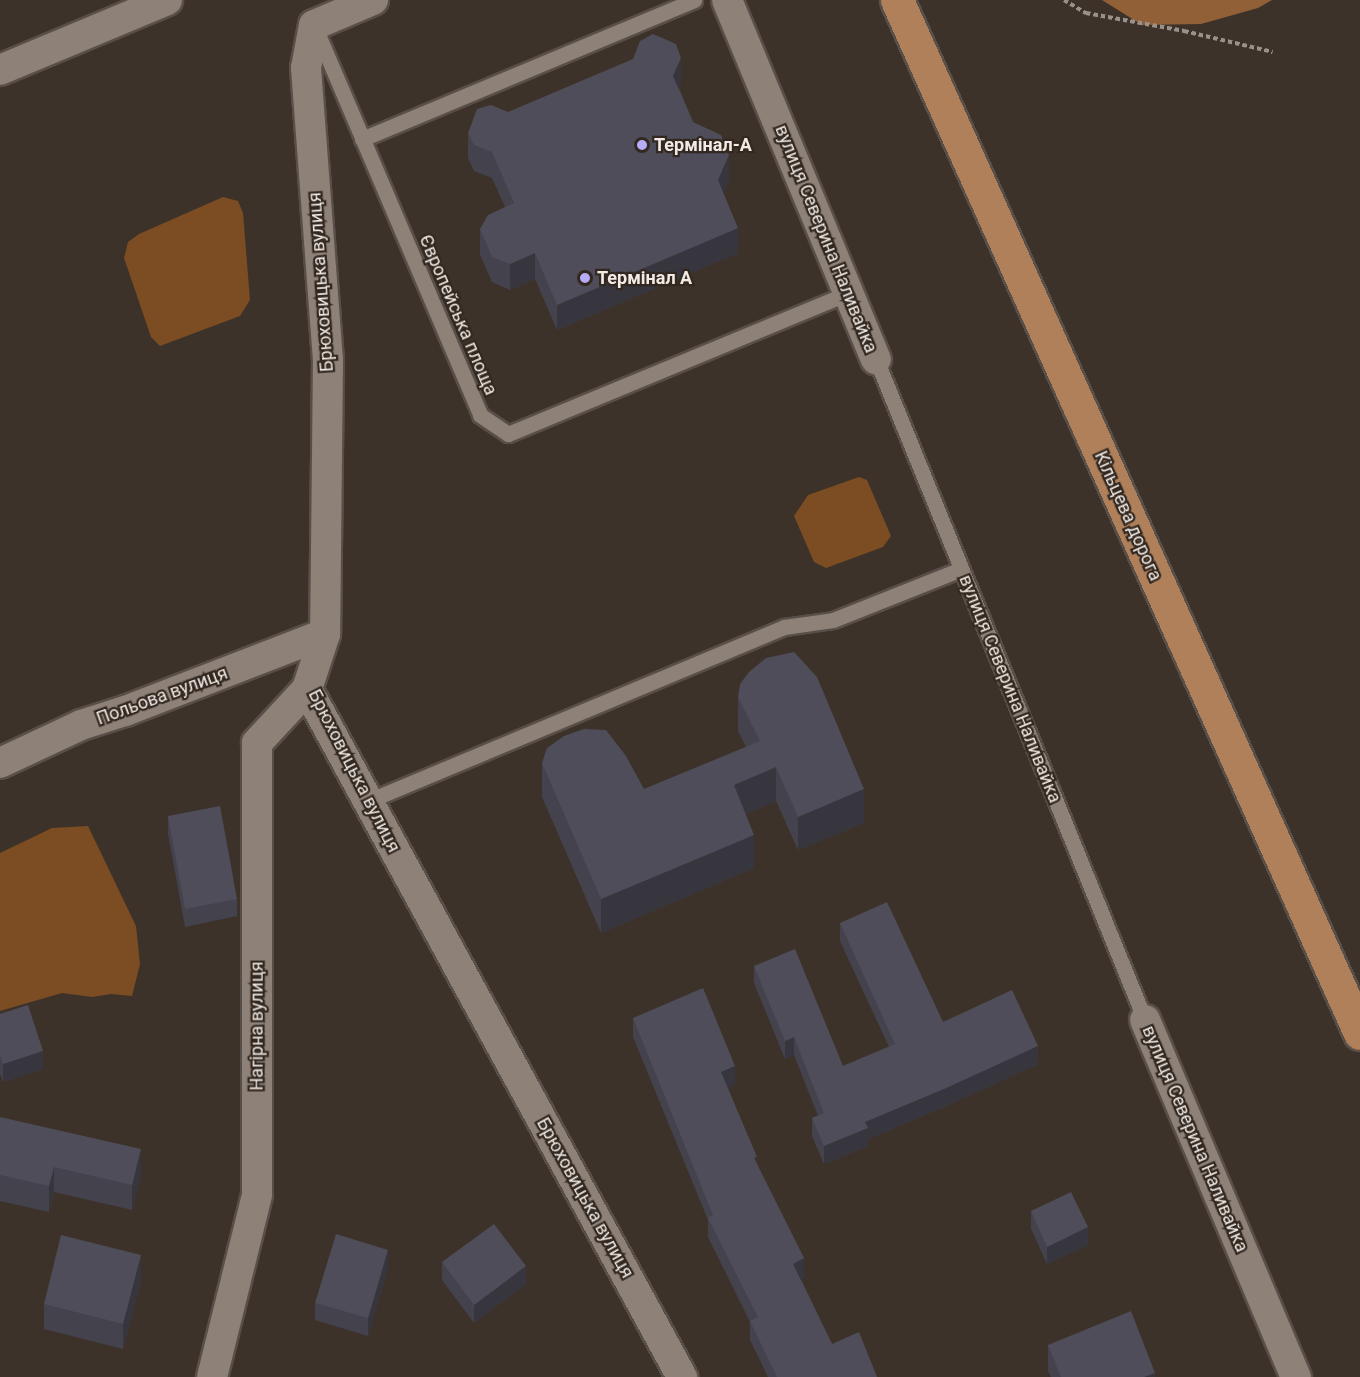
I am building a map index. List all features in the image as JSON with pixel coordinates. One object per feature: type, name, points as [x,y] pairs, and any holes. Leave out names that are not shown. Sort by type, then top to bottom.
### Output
[{"type":"highway","name":"Кільцева дорога","points":[[897,0],[1360,1033]]},
{"type":"street","points":[[0,70],[166,0]]},
{"type":"street","points":[[314,25],[372,0]]},
{"type":"street","name":"вулиця Северина Наливайка","points":[[727,0],[876,359]]},
{"type":"street","name":"Брюховицька вулиця","points":[[314,25],[306,68],[328,360],[326,634],[307,689],[682,1377]]},
{"type":"street","name":"Польова вулиця","points":[[0,763],[81,725],[125,711],[326,634]]},
{"type":"street","name":"Нагірна вулиця","points":[[212,1377],[257,1195],[257,743],[307,689]]},
{"type":"street","name":"вулиця Северина Наливайка","points":[[1145,1020],[1296,1377]]},
{"type":"lane","points":[[362,139],[694,0]]},
{"type":"lane","name":"Європейська площа","points":[[314,25],[480,415],[508,434],[848,292]]},
{"type":"lane","name":"вулиця Северина Наливайка","points":[[876,359],[1145,1020]]},
{"type":"lane","points":[[368,801],[784,627],[833,620],[961,569]]},
{"type":"path","points":[[1064,0],[1086,13],[1184,31],[1273,52]]},
{"type":"shaded area","points":[[1102,0],[1272,0],[1258,8],[1201,24],[1142,25]]},
{"type":"shaded area","points":[[223,197],[238,201],[243,213],[250,300],[240,316],[160,346],[151,337],[124,258],[128,242],[139,234]]},
{"type":"shaded area","points":[[859,477],[867,480],[891,536],[883,547],[826,568],[814,562],[794,516],[808,495]]},
{"type":"shaded area","points":[[88,826],[136,926],[140,964],[132,996],[111,994],[92,997],[62,993],[0,1011],[0,853],[52,828]]},
{"type":"building","name":"Термінал А","points":[[653,34],[676,44],[681,58],[673,76],[693,122],[721,135],[729,155],[718,180],[738,228],[557,305],[535,253],[510,264],[492,257],[480,229],[488,215],[514,203],[492,152],[474,145],[468,133],[477,109],[491,105],[508,112],[633,59],[640,41]]},
{"type":"building","points":[[794,652],[817,677],[864,789],[798,817],[776,767],[734,785],[754,835],[601,899],[542,763],[547,748],[564,736],[584,729],[606,730],[626,756],[644,789],[760,741],[738,697],[740,684],[749,672],[766,658]]},
{"type":"building","points":[[220,806],[237,899],[185,909],[168,816]]},
{"type":"building","points":[[887,902],[943,1022],[1012,990],[1038,1046],[865,1122],[868,1128],[824,1146],[812,1118],[824,1113],[794,1037],[785,1041],[754,966],[795,949],[843,1066],[895,1044],[840,923]]},
{"type":"building","points":[[703,988],[735,1066],[721,1072],[757,1157],[754,1158],[804,1258],[793,1264],[832,1344],[859,1332],[877,1377],[777,1377],[750,1321],[758,1317],[708,1218],[713,1215],[633,1018]]},
{"type":"building","points":[[28,1005],[43,1051],[3,1064],[0,1056],[0,1014]]},
{"type":"building","points":[[0,1117],[141,1149],[132,1185],[54,1167],[49,1186],[0,1175]]},
{"type":"building","points":[[1071,1192],[1088,1227],[1047,1247],[1031,1211]]},
{"type":"building","points":[[494,1224],[526,1266],[474,1305],[442,1262]]},
{"type":"building","points":[[336,1234],[388,1250],[368,1318],[315,1303]]},
{"type":"building","points":[[61,1235],[141,1255],[123,1324],[44,1304]]},
{"type":"building","points":[[1131,1311],[1155,1373],[1144,1377],[1061,1377],[1048,1345]]},
{"type":"place","name":"Термінал-А","points":[[642,145]]},
{"type":"place","name":"Термінал А","points":[[585,278]]}]
